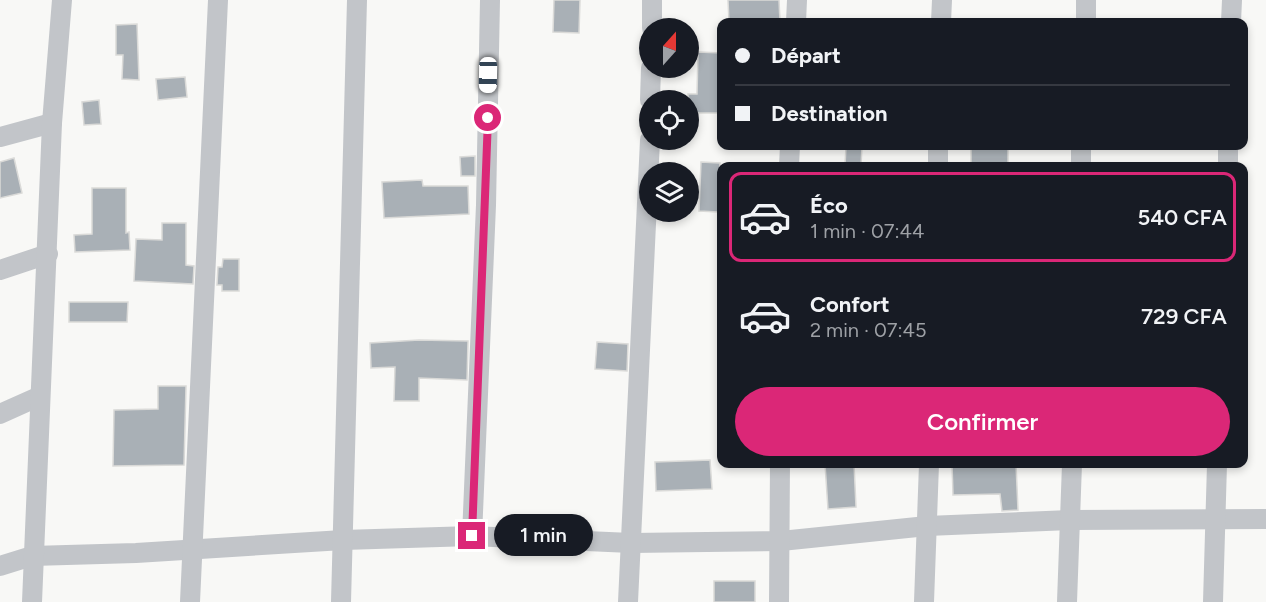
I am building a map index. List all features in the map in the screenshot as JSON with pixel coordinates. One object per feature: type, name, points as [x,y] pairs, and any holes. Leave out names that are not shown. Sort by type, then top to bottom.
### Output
[{"type":"street","points":[[32,602],[32,556],[48,254],[52,123],[62,0]]},
{"type":"street","points":[[190,602],[218,0]]},
{"type":"street","points":[[341,602],[357,0]]},
{"type":"street","points":[[472,536],[486,205],[490,0]]},
{"type":"street","points":[[651,18],[652,0]]},
{"type":"street","points":[[795,18],[796,0]]},
{"type":"street","points":[[941,18],[942,0]]},
{"type":"street","points":[[1086,0],[1086,18]]},
{"type":"street","points":[[1231,18],[1232,0]]},
{"type":"street","points":[[0,137],[52,123]]},
{"type":"street","points":[[628,602],[650,150]]},
{"type":"street","points":[[0,270],[48,254]]},
{"type":"street","points":[[0,414],[40,396]]},
{"type":"street","points":[[779,602],[780,468]]},
{"type":"street","points":[[924,602],[929,468]]},
{"type":"street","points":[[1067,602],[1072,468]]},
{"type":"street","points":[[1213,602],[1217,468]]},
{"type":"street","points":[[0,566],[32,556],[136,553],[343,540],[472,536],[631,543],[781,542],[927,526],[1070,520],[1266,519]]},
{"type":"building","points":[[554,0],[580,0],[579,33],[553,32]]},
{"type":"building","points":[[728,0],[779,0],[780,18],[729,18]]},
{"type":"building","points":[[137,24],[139,80],[122,79],[123,55],[116,55],[116,25]]},
{"type":"building","points":[[699,52],[717,53],[717,113],[699,113],[699,90],[697,90]]},
{"type":"building","points":[[185,77],[187,97],[158,100],[156,79]]},
{"type":"building","points":[[99,100],[101,124],[84,125],[82,102]]},
{"type":"building","points":[[846,150],[862,150],[861,162],[845,162]]},
{"type":"building","points":[[971,150],[1008,150],[1008,162],[971,162]]},
{"type":"building","points":[[475,156],[475,176],[461,176],[460,157]]},
{"type":"building","points":[[14,158],[22,193],[0,198],[0,162]]},
{"type":"building","points":[[701,162],[717,163],[717,212],[699,211]]},
{"type":"building","points":[[422,180],[423,186],[468,186],[469,214],[384,218],[382,182]]},
{"type":"building","points":[[92,188],[126,188],[126,233],[129,232],[130,250],[75,252],[74,235],[92,234]]},
{"type":"building","points":[[162,223],[186,223],[186,265],[194,266],[193,284],[134,281],[136,239],[162,240]]},
{"type":"building","points":[[223,259],[239,259],[239,291],[222,291],[222,285],[217,285],[218,267],[222,267]]},
{"type":"building","points":[[69,302],[128,302],[127,322],[69,322]]},
{"type":"building","points":[[419,340],[468,341],[467,380],[419,378],[419,401],[394,401],[395,367],[371,368],[370,343]]},
{"type":"building","points":[[597,342],[628,344],[627,371],[595,369]]},
{"type":"building","points":[[158,386],[186,386],[184,465],[113,466],[114,410],[158,409]]},
{"type":"building","points":[[710,460],[712,489],[656,491],[655,462]]},
{"type":"building","points":[[825,468],[854,468],[856,507],[828,509]]},
{"type":"building","points":[[952,468],[1016,468],[1018,510],[1002,511],[1000,494],[953,495]]},
{"type":"building","points":[[714,581],[755,581],[755,602],[714,602]]},
{"type":"route","points":[[472,536],[488,118]]}]
